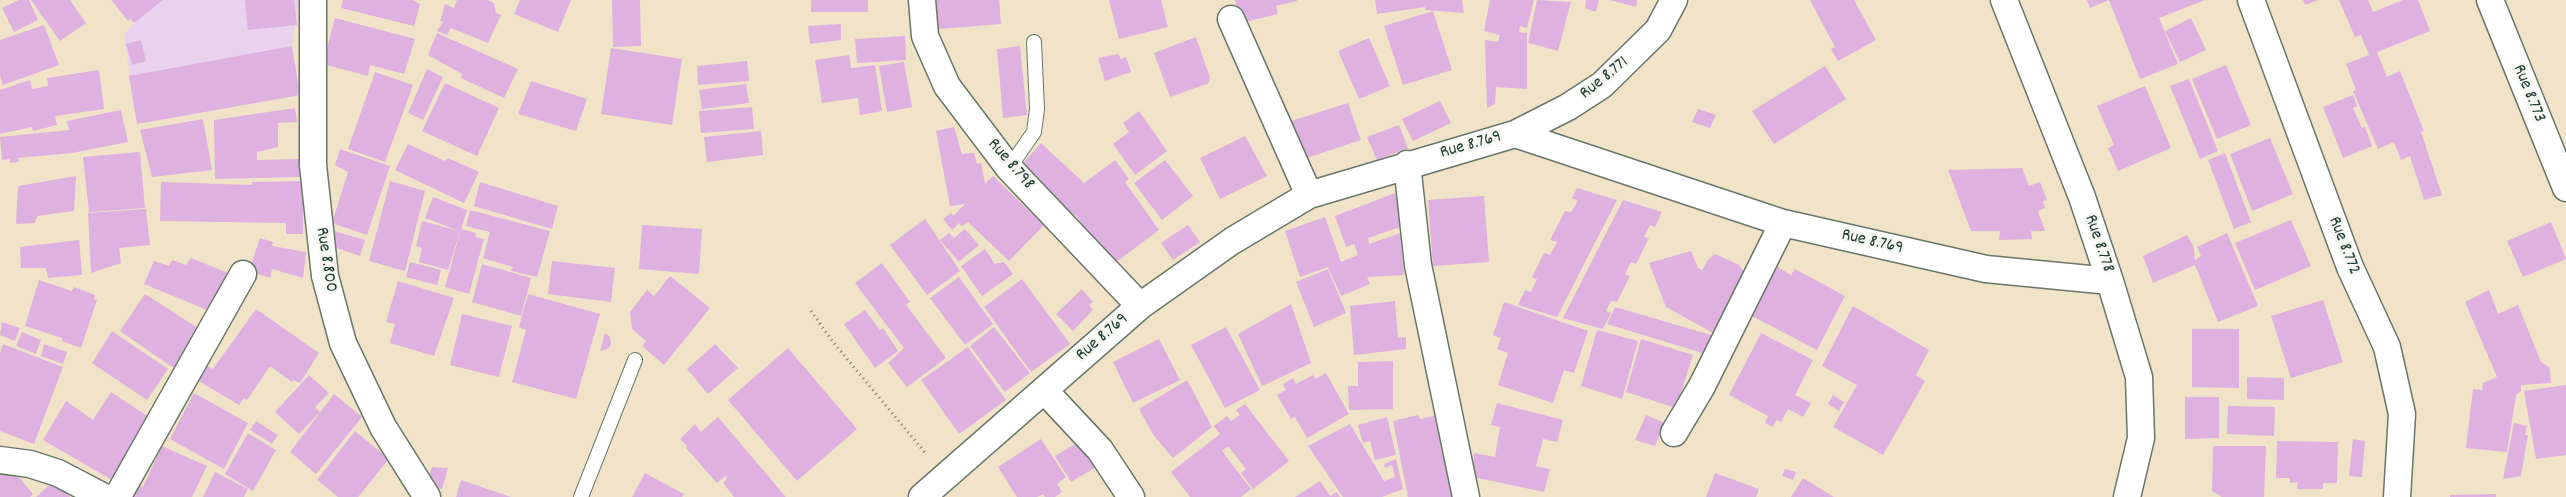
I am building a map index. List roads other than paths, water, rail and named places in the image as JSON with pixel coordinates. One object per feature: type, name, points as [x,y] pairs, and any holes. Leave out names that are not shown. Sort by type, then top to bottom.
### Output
[{"type":"street","name":"Rue 8.800","points":[[313,0],[313,164],[325,276],[343,343],[383,427],[428,497]]},
{"type":"street","name":"Rue 8.798","points":[[922,0],[925,36],[947,86],[1009,168],[1140,306]]},
{"type":"street","name":"Rue 8.771","points":[[1515,134],[1568,107],[1602,85],[1658,30],[1674,0]]},
{"type":"street","name":"Rue 8.778","points":[[2004,0],[2082,197],[2139,377],[2141,438],[2127,497]]},
{"type":"street","name":"Rue 8.772","points":[[2250,0],[2350,267],[2387,347],[2402,414],[2397,497]]},
{"type":"street","name":"Rue 8.773","points":[[2490,0],[2566,188]]},
{"type":"street","points":[[1231,19],[1309,195]]},
{"type":"street","name":"Rue 8.769","points":[[922,497],[1140,306],[1232,241],[1309,195],[1407,164],[1515,134],[1783,223],[1986,268],[2110,281]]},
{"type":"street","points":[[1407,164],[1418,266],[1466,497]]},
{"type":"street","points":[[1674,433],[1702,386],[1783,223]]},
{"type":"street","points":[[114,497],[119,494],[243,274]]},
{"type":"street","points":[[1044,390],[1100,450],[1131,497]]},
{"type":"street","points":[[0,460],[30,464],[58,473],[104,497]]},
{"type":"lane","points":[[1009,168],[1034,132],[1037,109],[1034,42]]},
{"type":"lane","points":[[581,497],[635,360]]}]
